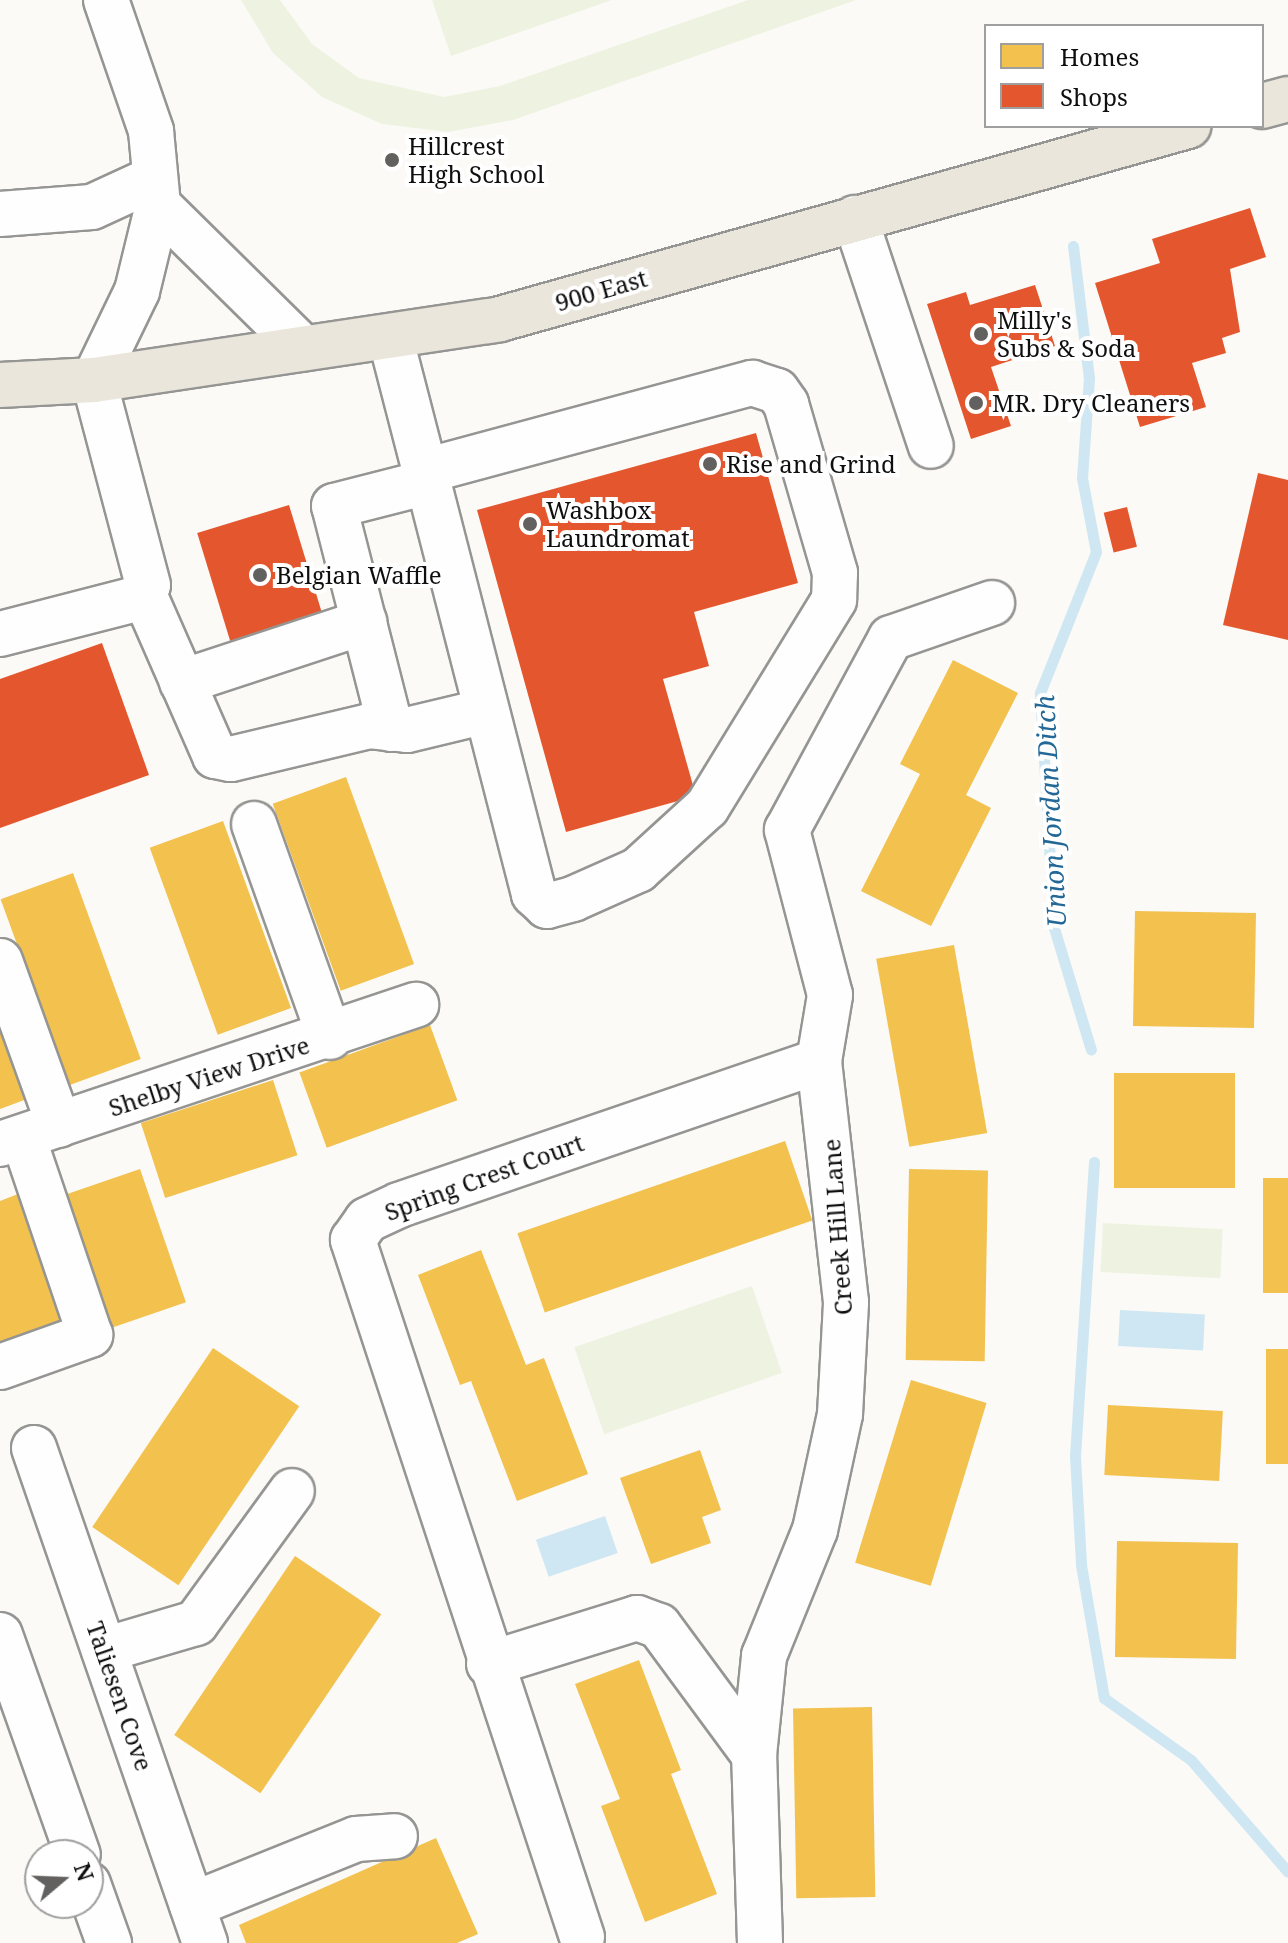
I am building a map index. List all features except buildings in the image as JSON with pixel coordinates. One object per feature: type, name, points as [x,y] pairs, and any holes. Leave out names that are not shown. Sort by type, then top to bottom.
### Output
[{"type":"main road","points":[[1264,105],[1288,99]]},
{"type":"main road","name":"900 East","points":[[0,385],[94,380],[303,348],[391,340],[500,319],[1181,128]]},
{"type":"street","points":[[106,0],[151,131],[156,192],[137,291],[94,380],[148,585],[144,594],[215,756],[231,759],[369,726],[391,729],[486,711]]},
{"type":"street","points":[[0,214],[70,212],[156,192]]},
{"type":"street","points":[[156,192],[303,348]]},
{"type":"street","points":[[855,218],[931,446]]},
{"type":"street","points":[[391,340],[426,477],[486,711],[534,894],[547,906],[573,899],[638,870],[707,807],[823,622],[835,573],[786,404],[764,385],[426,477],[334,506],[391,729]]},
{"type":"street","points":[[0,634],[144,594]]},
{"type":"street","name":"Creek Hill Lane","points":[[760,1943],[754,1755],[764,1656],[815,1530],[840,1414],[842,1228],[819,1061],[830,995],[787,830],[891,638],[992,603]]},
{"type":"street","points":[[182,682],[364,622]]},
{"type":"street","points":[[254,824],[330,1037]]},
{"type":"street","points":[[0,961],[27,1135],[90,1335],[0,1367]]},
{"type":"street","name":"Shelby View Drive","points":[[27,1135],[330,1037],[416,1005]]},
{"type":"street","name":"Spring Crest Court","points":[[582,1937],[489,1664],[353,1240],[367,1220],[399,1205],[819,1061]]},
{"type":"street","name":"Taliesen Cove","points":[[34,1448],[198,1924]]},
{"type":"street","points":[[104,1650],[196,1623],[292,1491]]},
{"type":"street","points":[[489,1664],[637,1618],[659,1626],[754,1755]]},
{"type":"street","points":[[0,1635],[72,1839]]},
{"type":"street","points":[[198,1924],[356,1839],[395,1836]]},
{"type":"street","points":[[100,1919],[109,1943]]},
{"type":"green space","points":[[241,0],[280,0],[312,44],[359,78],[444,97],[500,86],[748,0],[856,0],[513,120],[448,132],[382,124],[322,97],[273,53]]},
{"type":"green space","points":[[432,0],[612,0],[451,56]]},
{"type":"green space","points":[[1103,1223],[1223,1229],[1220,1278],[1100,1272]]},
{"type":"green space","points":[[752,1286],[782,1373],[604,1434],[574,1347]]},
{"type":"water","points":[[1120,1310],[1205,1314],[1203,1350],[1118,1346]]},
{"type":"water","points":[[605,1516],[618,1553],[549,1577],[536,1540]]},
{"type":"waterway","name":"Union Jordan Ditch","points":[[1073,246],[1089,378],[1082,478],[1096,552],[1040,693],[1054,928],[1091,1050]]},
{"type":"waterway","name":"Union Jordan Ditch","points":[[1094,1162],[1075,1456],[1081,1565],[1104,1698],[1191,1760],[1288,1872]]},
{"type":"place","name":"Hillcrest High School","points":[[392,160]]},
{"type":"place","name":"Milly's Subs & Soda","points":[[981,334]]},
{"type":"place","name":"MR. Dry Cleaners","points":[[976,403]]},
{"type":"place","name":"Rise and Grind","points":[[710,464]]},
{"type":"place","name":"Washbox Laundromat","points":[[530,524]]},
{"type":"place","name":"Belgian Waffle","points":[[260,575]]}]
